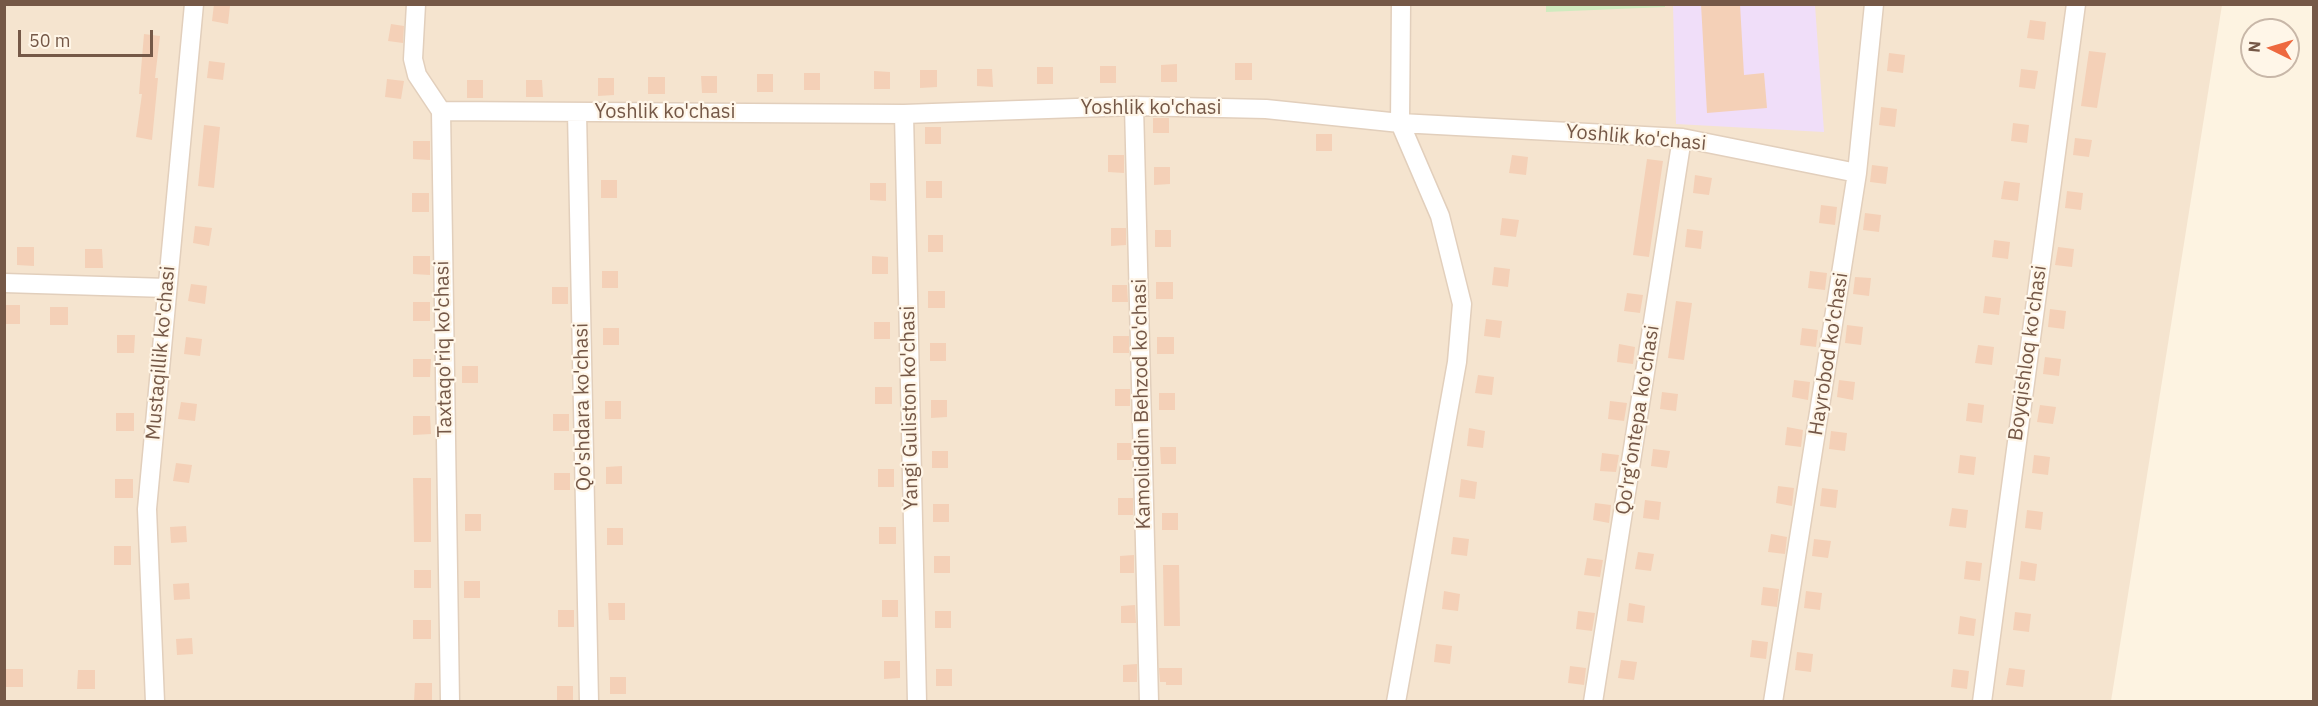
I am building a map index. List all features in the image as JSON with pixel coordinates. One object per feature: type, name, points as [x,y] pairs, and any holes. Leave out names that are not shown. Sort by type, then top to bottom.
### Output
[{"type":"street","name":"Mustaqillik ko'chasi","points":[[155,702],[147,509],[194,4]]},
{"type":"street","points":[[416,4],[413,59],[417,75],[441,111]]},
{"type":"street","points":[[1396,702],[1457,362],[1462,304],[1440,216],[1400,123],[1401,4]]},
{"type":"street","name":"Hayrobod ko'chasi","points":[[1773,702],[1857,172],[1874,4]]},
{"type":"street","name":"Boyqishloq ko'chasi","points":[[1982,702],[2076,4]]},
{"type":"street","name":"Yoshlik ko'chasi","points":[[441,111],[904,114],[1134,106],[1266,109],[1400,123],[1683,138],[1857,172]]},
{"type":"street","name":"Kamoliddin Behzod ko'chasi","points":[[1134,106],[1149,702]]},
{"type":"street","name":"Taxtaqo'riq ko'chasi","points":[[441,111],[450,702]]},
{"type":"street","name":"Qo'shdara ko'chasi","points":[[577,112],[589,702]]},
{"type":"street","name":"Yangi Guliston ko'chasi","points":[[904,114],[917,702]]},
{"type":"street","name":"Qo'rg'ontepa ko'chasi","points":[[1593,702],[1683,138]]},
{"type":"street","points":[[4,283],[167,288]]},
{"type":"shaded area","points":[[4,5],[2222,5],[2111,701],[5,701]]},
{"type":"shaded area","points":[[1673,5],[1815,5],[1824,132],[1676,124]]},
{"type":"green space","points":[[1665,4],[1665,7],[1546,12],[1546,5]]},
{"type":"building","points":[[214,4],[230,6],[228,24],[212,21]]},
{"type":"building","points":[[1701,4],[1740,4],[1744,75],[1764,73],[1767,108],[1707,113]]},
{"type":"building","points":[[2030,20],[2046,22],[2044,40],[2027,38]]},
{"type":"building","points":[[391,24],[404,26],[403,43],[388,41]]},
{"type":"building","points":[[144,34],[160,36],[152,140],[136,137],[142,94],[139,94]]},
{"type":"building","points":[[2089,51],[2106,53],[2097,108],[2081,106]]},
{"type":"building","points":[[1889,53],[1905,55],[1903,73],[1887,71]]},
{"type":"building","points":[[209,61],[225,63],[223,80],[207,78]]},
{"type":"building","points":[[1235,63],[1252,63],[1252,80],[1235,80]]},
{"type":"building","points":[[1177,64],[1177,82],[1161,82],[1161,65]]},
{"type":"building","points":[[1100,66],[1116,66],[1116,83],[1100,83]]},
{"type":"building","points":[[1037,67],[1053,67],[1053,84],[1037,84]]},
{"type":"building","points":[[977,69],[992,69],[993,87],[977,86]]},
{"type":"building","points":[[2021,69],[2038,71],[2035,89],[2019,87]]},
{"type":"building","points":[[920,70],[937,70],[937,87],[920,88]]},
{"type":"building","points":[[874,71],[890,72],[890,89],[874,89]]},
{"type":"building","points":[[804,73],[820,73],[820,90],[804,90]]},
{"type":"building","points":[[757,74],[773,74],[773,92],[757,92]]},
{"type":"building","points":[[701,76],[717,76],[717,93],[702,93]]},
{"type":"building","points":[[648,77],[665,77],[665,94],[648,94]]},
{"type":"building","points":[[598,78],[614,78],[614,95],[598,96]]},
{"type":"building","points":[[387,79],[404,81],[401,99],[385,97]]},
{"type":"building","points":[[467,80],[483,80],[483,98],[467,98]]},
{"type":"building","points":[[526,80],[542,80],[543,97],[526,97]]},
{"type":"building","points":[[1881,107],[1897,109],[1895,127],[1879,125]]},
{"type":"building","points":[[1153,118],[1169,118],[1169,133],[1153,133]]},
{"type":"building","points":[[2013,123],[2029,125],[2027,143],[2011,141]]},
{"type":"building","points":[[204,125],[220,127],[214,188],[198,186]]},
{"type":"building","points":[[925,127],[941,127],[941,144],[925,144]]},
{"type":"building","points":[[1316,134],[1332,134],[1332,151],[1316,151]]},
{"type":"building","points":[[2075,138],[2092,140],[2089,157],[2073,155]]},
{"type":"building","points":[[413,141],[430,141],[430,160],[413,159]]},
{"type":"building","points":[[1108,155],[1124,155],[1124,173],[1108,172]]},
{"type":"building","points":[[1512,155],[1528,157],[1526,175],[1509,173]]},
{"type":"building","points":[[1647,159],[1663,161],[1649,257],[1633,255]]},
{"type":"building","points":[[1872,165],[1888,167],[1886,184],[1870,182]]},
{"type":"building","points":[[1154,167],[1170,167],[1170,184],[1154,185]]},
{"type":"building","points":[[1695,175],[1712,178],[1709,195],[1693,193]]},
{"type":"building","points":[[601,180],[617,180],[617,198],[601,198]]},
{"type":"building","points":[[926,181],[942,181],[942,198],[926,198]]},
{"type":"building","points":[[2004,181],[2020,183],[2018,201],[2001,199]]},
{"type":"building","points":[[870,183],[886,183],[886,201],[870,200]]},
{"type":"building","points":[[2067,191],[2083,193],[2081,210],[2065,208]]},
{"type":"building","points":[[412,193],[429,193],[429,212],[412,212]]},
{"type":"building","points":[[1821,205],[1837,207],[1835,225],[1819,223]]},
{"type":"building","points":[[1865,213],[1881,215],[1879,232],[1863,230]]},
{"type":"building","points":[[1502,218],[1519,220],[1516,237],[1500,235]]},
{"type":"building","points":[[195,226],[212,228],[209,246],[193,243]]},
{"type":"building","points":[[1111,228],[1126,228],[1126,245],[1111,246]]},
{"type":"building","points":[[1687,229],[1703,231],[1701,249],[1685,247]]},
{"type":"building","points":[[1155,230],[1171,230],[1171,247],[1155,247]]},
{"type":"building","points":[[928,235],[943,235],[943,252],[928,252]]},
{"type":"building","points":[[1994,240],[2010,242],[2008,259],[1992,257]]},
{"type":"building","points":[[17,247],[34,247],[34,266],[17,265]]},
{"type":"building","points":[[2058,247],[2074,249],[2072,267],[2055,265]]},
{"type":"building","points":[[85,249],[102,249],[103,268],[85,268]]},
{"type":"building","points":[[413,256],[430,256],[430,275],[413,274]]},
{"type":"building","points":[[872,256],[888,257],[888,274],[872,274]]},
{"type":"building","points":[[1494,267],[1510,269],[1508,287],[1492,285]]},
{"type":"building","points":[[602,271],[618,271],[618,288],[602,288]]},
{"type":"building","points":[[1810,271],[1827,273],[1825,290],[1808,288]]},
{"type":"building","points":[[1855,277],[1871,278],[1869,296],[1853,294]]},
{"type":"building","points":[[1156,282],[1173,282],[1173,299],[1156,299]]},
{"type":"building","points":[[191,284],[207,286],[205,304],[188,301]]},
{"type":"building","points":[[1112,285],[1127,285],[1128,302],[1112,302]]},
{"type":"building","points":[[552,287],[568,287],[568,304],[552,304]]},
{"type":"building","points":[[928,291],[945,291],[945,308],[928,308]]},
{"type":"building","points":[[1627,293],[1643,295],[1640,313],[1624,311]]},
{"type":"building","points":[[1985,296],[2001,298],[1999,315],[1983,313]]},
{"type":"building","points":[[1676,301],[1692,303],[1684,360],[1668,358]]},
{"type":"building","points":[[413,302],[430,302],[430,321],[413,321]]},
{"type":"building","points":[[4,305],[20,305],[20,324],[4,324]]},
{"type":"building","points":[[50,307],[68,307],[68,325],[50,325]]},
{"type":"building","points":[[2050,309],[2066,311],[2064,329],[2048,327]]},
{"type":"building","points":[[1486,319],[1502,321],[1500,338],[1484,336]]},
{"type":"building","points":[[874,322],[890,322],[890,339],[874,339]]},
{"type":"building","points":[[1847,325],[1863,327],[1861,345],[1845,343]]},
{"type":"building","points":[[603,328],[619,328],[619,345],[603,345]]},
{"type":"building","points":[[1802,328],[1818,330],[1816,347],[1800,345]]},
{"type":"building","points":[[117,335],[135,335],[134,353],[117,353]]},
{"type":"building","points":[[1113,336],[1129,336],[1129,353],[1113,353]]},
{"type":"building","points":[[186,337],[202,339],[200,356],[184,354]]},
{"type":"building","points":[[1157,337],[1174,337],[1174,354],[1157,354]]},
{"type":"building","points":[[930,343],[946,343],[946,361],[930,361]]},
{"type":"building","points":[[1619,344],[1635,347],[1633,364],[1617,362]]},
{"type":"building","points":[[1978,345],[1994,347],[1992,365],[1975,363]]},
{"type":"building","points":[[2045,357],[2061,359],[2059,376],[2043,374]]},
{"type":"building","points":[[413,359],[431,359],[430,377],[413,377]]},
{"type":"building","points":[[462,366],[478,366],[478,383],[462,383]]},
{"type":"building","points":[[1478,375],[1494,377],[1492,395],[1475,393]]},
{"type":"building","points":[[1794,380],[1810,382],[1808,400],[1792,397]]},
{"type":"building","points":[[1839,380],[1855,382],[1853,400],[1837,397]]},
{"type":"building","points":[[875,387],[892,387],[892,404],[875,404]]},
{"type":"building","points":[[1115,389],[1130,389],[1130,406],[1115,406]]},
{"type":"building","points":[[1662,392],[1678,394],[1676,411],[1660,409]]},
{"type":"building","points":[[1159,393],[1175,393],[1175,410],[1159,410]]},
{"type":"building","points":[[931,400],[947,400],[947,417],[931,418]]},
{"type":"building","points":[[605,401],[621,401],[621,419],[605,419]]},
{"type":"building","points":[[1610,401],[1627,403],[1624,421],[1608,419]]},
{"type":"building","points":[[181,402],[197,404],[195,421],[178,419]]},
{"type":"building","points":[[1968,403],[1984,405],[1982,423],[1966,421]]},
{"type":"building","points":[[2040,405],[2056,407],[2053,424],[2037,422]]},
{"type":"building","points":[[116,413],[134,413],[134,431],[116,431]]},
{"type":"building","points":[[553,414],[569,414],[569,431],[553,431]]},
{"type":"building","points":[[413,416],[430,416],[431,434],[413,435]]},
{"type":"building","points":[[1787,427],[1803,430],[1801,447],[1785,445]]},
{"type":"building","points":[[1469,428],[1485,431],[1483,448],[1467,446]]},
{"type":"building","points":[[1831,431],[1847,433],[1845,451],[1829,449]]},
{"type":"building","points":[[1117,443],[1131,443],[1132,460],[1117,460]]},
{"type":"building","points":[[1160,447],[1176,447],[1176,464],[1161,464]]},
{"type":"building","points":[[1653,449],[1670,451],[1667,468],[1651,466]]},
{"type":"building","points":[[932,451],[948,451],[948,468],[932,468]]},
{"type":"building","points":[[1602,453],[1619,455],[1616,472],[1600,471]]},
{"type":"building","points":[[1960,455],[1976,457],[1974,475],[1958,473]]},
{"type":"building","points":[[2034,455],[2050,457],[2048,475],[2032,473]]},
{"type":"building","points":[[176,463],[192,465],[189,483],[173,481]]},
{"type":"building","points":[[622,466],[622,484],[606,484],[606,467]]},
{"type":"building","points":[[878,469],[894,469],[894,487],[878,487]]},
{"type":"building","points":[[554,473],[570,473],[570,490],[554,490]]},
{"type":"building","points":[[413,478],[431,478],[431,542],[414,542]]},
{"type":"building","points":[[115,479],[133,479],[133,498],[115,498]]},
{"type":"building","points":[[1461,479],[1477,482],[1475,499],[1459,497]]},
{"type":"building","points":[[1778,486],[1794,488],[1792,506],[1776,503]]},
{"type":"building","points":[[1822,488],[1838,490],[1836,508],[1820,506]]},
{"type":"building","points":[[1118,498],[1133,498],[1133,515],[1118,515]]},
{"type":"building","points":[[1645,500],[1661,502],[1659,520],[1643,518]]},
{"type":"building","points":[[1595,503],[1611,505],[1609,523],[1593,520]]},
{"type":"building","points":[[933,504],[949,504],[949,522],[933,522]]},
{"type":"building","points":[[1952,508],[1968,510],[1966,528],[1949,526]]},
{"type":"building","points":[[2027,510],[2043,512],[2041,530],[2025,528]]},
{"type":"building","points":[[1162,513],[1178,513],[1178,530],[1162,530]]},
{"type":"building","points":[[465,514],[481,514],[481,531],[465,531]]},
{"type":"building","points":[[186,526],[187,542],[171,543],[170,527]]},
{"type":"building","points":[[879,527],[896,527],[896,544],[879,544]]},
{"type":"building","points":[[607,528],[623,528],[623,545],[607,545]]},
{"type":"building","points":[[1771,534],[1787,537],[1785,554],[1768,552]]},
{"type":"building","points":[[1453,537],[1469,539],[1467,556],[1451,554]]},
{"type":"building","points":[[1814,539],[1831,541],[1828,558],[1812,556]]},
{"type":"building","points":[[114,546],[131,546],[131,565],[114,565]]},
{"type":"building","points":[[1638,552],[1654,554],[1651,571],[1635,569]]},
{"type":"building","points":[[1134,555],[1134,573],[1120,573],[1120,556]]},
{"type":"building","points":[[934,556],[950,556],[950,573],[934,573]]},
{"type":"building","points":[[1587,558],[1603,560],[1600,577],[1584,575]]},
{"type":"building","points":[[1966,561],[1982,563],[1980,581],[1964,579]]},
{"type":"building","points":[[2021,561],[2037,564],[2035,581],[2019,579]]},
{"type":"building","points":[[1163,565],[1179,565],[1180,626],[1164,626]]},
{"type":"building","points":[[414,570],[431,570],[431,588],[414,588]]},
{"type":"building","points":[[464,581],[480,581],[480,598],[464,598]]},
{"type":"building","points":[[189,583],[190,599],[174,600],[173,584]]},
{"type":"building","points":[[1763,587],[1779,589],[1777,607],[1761,605]]},
{"type":"building","points":[[1444,591],[1460,594],[1458,611],[1442,609]]},
{"type":"building","points":[[1806,591],[1822,593],[1820,610],[1804,608]]},
{"type":"building","points":[[882,600],[898,600],[898,617],[882,617]]},
{"type":"building","points":[[608,603],[625,603],[625,620],[609,620]]},
{"type":"building","points":[[1629,603],[1645,606],[1643,623],[1627,621]]},
{"type":"building","points":[[1135,605],[1136,623],[1121,623],[1121,606]]},
{"type":"building","points":[[558,610],[574,610],[574,627],[558,627]]},
{"type":"building","points":[[935,611],[951,611],[951,628],[935,628]]},
{"type":"building","points":[[1578,611],[1595,613],[1592,631],[1576,629]]},
{"type":"building","points":[[2015,612],[2031,614],[2029,632],[2013,630]]},
{"type":"building","points":[[1960,616],[1976,619],[1974,636],[1958,634]]},
{"type":"building","points":[[413,620],[431,620],[431,639],[413,639]]},
{"type":"building","points":[[192,638],[193,654],[177,655],[176,639]]},
{"type":"building","points":[[1752,640],[1768,642],[1766,659],[1750,657]]},
{"type":"building","points":[[1436,644],[1452,646],[1450,664],[1434,662]]},
{"type":"building","points":[[1797,652],[1813,654],[1811,672],[1795,670]]},
{"type":"building","points":[[1621,660],[1637,662],[1634,680],[1618,678]]},
{"type":"building","points":[[884,661],[900,661],[900,678],[884,679]]},
{"type":"building","points":[[1137,664],[1137,682],[1123,682],[1123,665]]},
{"type":"building","points":[[1570,666],[1586,668],[1584,685],[1568,683]]},
{"type":"building","points":[[1159,668],[1182,668],[1182,685],[1166,685],[1166,682],[1160,682]]},
{"type":"building","points":[[2009,668],[2025,670],[2023,687],[2006,685]]},
{"type":"building","points":[[6,669],[23,669],[23,687],[6,687]]},
{"type":"building","points":[[936,669],[952,669],[952,686],[936,686]]},
{"type":"building","points":[[1953,669],[1969,671],[1967,689],[1951,687]]},
{"type":"building","points":[[78,670],[95,670],[95,689],[77,689]]},
{"type":"building","points":[[610,677],[626,677],[626,694],[610,694]]},
{"type":"building","points":[[415,683],[432,683],[432,701],[414,701]]},
{"type":"building","points":[[557,686],[573,686],[573,702],[557,702]]}]
